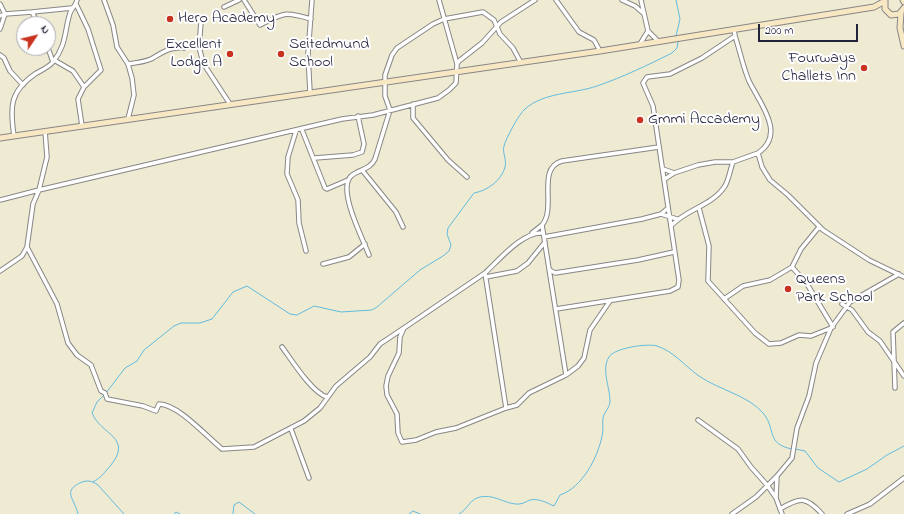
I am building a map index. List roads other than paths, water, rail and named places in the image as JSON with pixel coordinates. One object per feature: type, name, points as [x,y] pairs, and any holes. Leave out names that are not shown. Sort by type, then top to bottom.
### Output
[{"type":"main road","points":[[0,137],[385,82],[520,61],[600,51],[874,7],[885,1]]},
{"type":"main road","points":[[885,1],[884,7],[900,28]]},
{"type":"main road","points":[[874,7],[896,15],[903,10]]},
{"type":"main road","points":[[903,10],[900,28],[904,46]]},
{"type":"street","points":[[104,0],[113,25],[117,47],[128,64],[134,95],[128,119]]},
{"type":"street","points":[[224,7],[239,0]]},
{"type":"street","points":[[244,0],[260,24],[277,15],[286,13],[311,19]]},
{"type":"street","points":[[310,92],[308,54],[312,0]]},
{"type":"street","points":[[0,200],[358,116],[373,115],[438,98],[450,90],[456,83],[458,71],[439,0]]},
{"type":"street","points":[[457,64],[496,27],[535,0]]},
{"type":"street","points":[[556,0],[578,32],[594,40],[600,51]]},
{"type":"street","points":[[622,0],[635,6],[644,14]]},
{"type":"street","points":[[641,0],[648,31],[658,41]]},
{"type":"street","points":[[14,136],[11,104],[14,96],[23,85],[53,61],[66,38],[72,8],[77,2],[88,29],[101,70],[84,87],[78,100],[82,126]]},
{"type":"street","points":[[0,4],[5,14],[0,29]]},
{"type":"street","points":[[0,16],[5,14],[72,8]]},
{"type":"street","points":[[32,12],[34,16]]},
{"type":"street","points":[[302,130],[315,158],[326,188],[348,180],[351,176],[370,166],[375,159],[390,110],[385,96],[387,65],[397,48],[426,27],[444,19],[483,12],[491,17],[496,27],[513,48],[520,61]]},
{"type":"street","points":[[200,22],[199,47],[203,63],[230,104]]},
{"type":"street","points":[[664,179],[674,173],[715,162],[733,162],[758,153],[764,149],[770,139],[769,120],[763,104],[749,81],[734,29]]},
{"type":"street","points":[[640,44],[648,31]]},
{"type":"street","points":[[556,310],[670,291],[678,287],[679,280],[660,147],[653,106],[643,85],[643,81],[647,77],[670,74],[702,58],[736,36]]},
{"type":"street","points":[[128,64],[150,59],[168,49],[176,47],[184,48]]},
{"type":"street","points":[[0,55],[4,58],[10,71],[23,85]]},
{"type":"street","points":[[51,56],[53,61],[73,71],[84,87]]},
{"type":"street","points":[[413,104],[413,118],[448,160],[467,177]]},
{"type":"street","points":[[315,158],[353,155],[362,152],[364,144],[358,116]]},
{"type":"street","points":[[0,271],[22,256],[27,247],[33,204],[39,190],[46,162],[45,131]]},
{"type":"street","points":[[296,131],[288,157],[287,174],[298,200],[299,224],[306,251]]},
{"type":"street","points":[[27,247],[57,304],[68,343],[77,355],[91,365],[101,391],[105,393],[107,399],[143,406],[156,411],[159,404],[165,404],[188,418],[224,450],[254,447],[291,430],[316,412],[336,386],[370,357],[380,344],[486,275],[515,245],[542,225],[547,217],[549,194],[548,175],[555,165],[562,162],[660,147]]},
{"type":"street","points":[[758,153],[766,175],[819,227],[869,260],[904,277]]},
{"type":"street","points":[[671,226],[677,219],[707,204],[725,186],[733,162]]},
{"type":"street","points":[[663,168],[674,173]]},
{"type":"street","points":[[362,170],[396,212],[403,227]]},
{"type":"street","points":[[348,180],[346,192],[351,212],[369,255]]},
{"type":"street","points":[[532,233],[543,235],[661,214],[668,208]]},
{"type":"street","points":[[699,208],[709,246],[708,281],[759,338],[769,344],[781,343],[799,335],[811,336],[832,328]]},
{"type":"street","points":[[661,214],[669,218],[677,219]]},
{"type":"street","points":[[542,225],[566,375]]},
{"type":"street","points":[[724,299],[744,286],[770,280],[792,267],[796,262],[801,249],[819,227]]},
{"type":"street","points":[[486,275],[517,271],[528,263],[545,242]]},
{"type":"street","points":[[323,264],[349,257],[365,244]]},
{"type":"street","points":[[550,270],[555,273],[638,260],[674,252]]},
{"type":"street","points":[[792,267],[807,284],[832,328]]},
{"type":"street","points":[[551,278],[555,273]]},
{"type":"street","points":[[734,513],[756,497],[777,476],[793,456],[797,428],[809,396],[816,363],[832,328],[846,306],[898,274]]},
{"type":"street","points":[[486,275],[506,408]]},
{"type":"street","points":[[404,328],[400,337],[399,353],[388,376],[386,386],[387,395],[396,414],[400,442],[416,440],[436,432],[456,428],[517,405],[529,393],[566,375],[578,366],[584,358],[590,330],[610,301]]},
{"type":"street","points":[[842,304],[852,310],[868,332],[880,341],[890,353],[904,376]]},
{"type":"street","points":[[895,388],[893,332],[904,324]]},
{"type":"street","points":[[282,347],[306,379],[321,395],[327,397]]},
{"type":"street","points":[[698,420],[738,449],[776,498],[782,514]]},
{"type":"street","points":[[291,430],[309,478]]},
{"type":"street","points":[[776,498],[777,476]]},
{"type":"street","points":[[847,514],[870,504],[904,478]]},
{"type":"street","points":[[780,509],[793,501],[803,500],[812,503],[822,514]]},
{"type":"waterway","points":[[676,0],[680,19],[676,36]]},
{"type":"waterway","points":[[106,393],[125,368],[137,361],[144,350],[174,326],[181,323],[200,323],[212,319],[233,292],[247,286],[290,314],[297,315],[314,306],[341,312],[372,310],[377,307],[420,270],[449,251],[451,245],[447,234],[448,228],[474,193],[489,187],[501,176],[505,164],[505,142],[516,121],[525,109],[541,99],[588,89],[626,75],[672,53],[677,48],[678,42]]},
{"type":"waterway","points":[[459,514],[474,499],[483,497],[494,498],[514,504],[537,500],[554,506],[560,495],[575,486],[588,471],[600,444],[603,432],[603,418],[610,401],[606,373],[609,357],[617,351],[632,347],[653,345],[663,348],[707,381],[750,402],[764,414],[778,444],[792,449]]},
{"type":"waterway","points":[[93,482],[101,477],[111,465],[117,456],[119,448],[117,442],[96,420],[92,413],[97,402],[104,395]]},
{"type":"waterway","points":[[795,449],[805,451],[818,468],[839,482],[867,469],[887,455],[904,446]]},
{"type":"waterway","points":[[78,514],[71,496],[71,492],[76,485],[88,481],[98,485],[124,514]]},
{"type":"waterway","points":[[233,514],[234,505],[239,502],[255,514]]},
{"type":"waterway","points":[[409,514],[413,511],[420,514]]},
{"type":"waterway","points":[[174,514],[176,512],[180,514]]},
{"type":"place","name":"Hero Academy","points":[[170,19]]},
{"type":"place","name":"Excellent Lodge A","points":[[230,54]]},
{"type":"place","name":"Seitedmund School","points":[[281,54]]},
{"type":"place","name":"Fourways Challets Inn","points":[[864,68]]},
{"type":"place","name":"Gmmi Accademy","points":[[640,120]]},
{"type":"place","name":"Queens Park School","points":[[788,289]]}]
